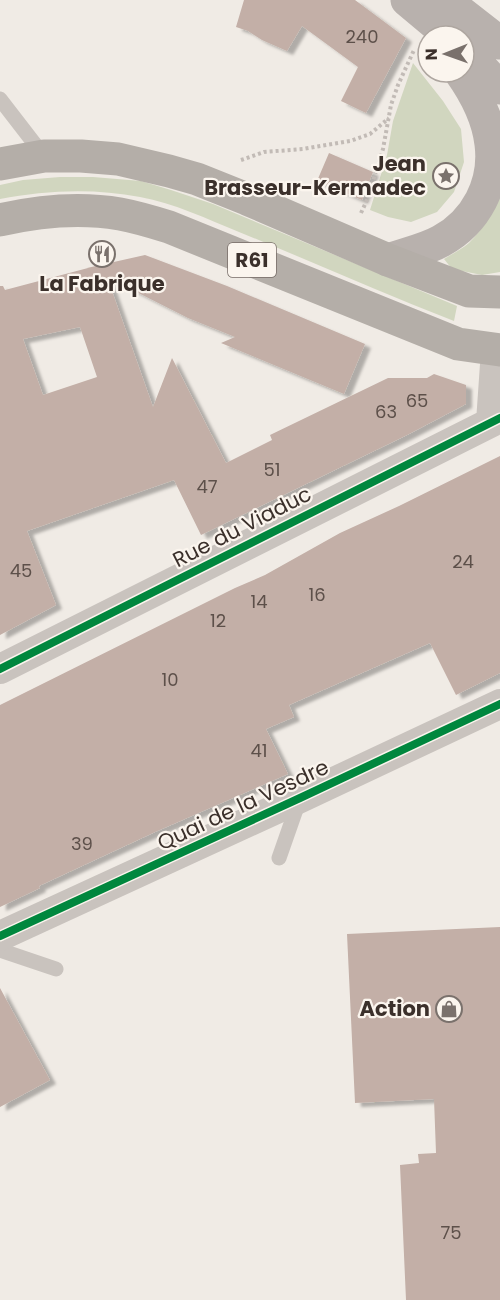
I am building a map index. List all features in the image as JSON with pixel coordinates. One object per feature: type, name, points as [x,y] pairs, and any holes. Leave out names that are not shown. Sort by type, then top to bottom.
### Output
[{"type":"highway","name":"R61","points":[[0,164],[44,156],[81,156],[118,159],[169,171],[197,179],[247,199],[388,260],[469,291],[500,292]]},
{"type":"highway","name":"R61","points":[[0,220],[67,209],[121,214],[169,227],[458,344],[498,350]]},
{"type":"main road","points":[[405,0],[435,24]]},
{"type":"main road","points":[[405,0],[416,26]]},
{"type":"main road","points":[[445,0],[500,43]]},
{"type":"main road","points":[[476,61],[500,88]]},
{"type":"main road","points":[[388,260],[445,239],[470,218],[481,202],[488,181],[491,144],[481,109],[467,84]]},
{"type":"street","name":"Rue du Viaduc","points":[[0,669],[496,420],[498,350]]},
{"type":"street","name":"Quai de la Vesdre","points":[[0,936],[500,704]]},
{"type":"lane","points":[[0,99],[44,156]]},
{"type":"lane","points":[[279,858],[300,798]]},
{"type":"lane","points":[[0,950],[56,969]]},
{"type":"path","points":[[359,217],[384,149],[398,85],[416,54]]},
{"type":"path","points":[[238,161],[264,152],[303,149],[350,141],[370,134],[389,118]]},
{"type":"green space","points":[[413,63],[416,67],[416,84],[430,84],[461,129],[464,162],[454,192],[437,212],[411,222],[370,210],[387,155],[393,121]]},
{"type":"green space","points":[[60,177],[141,181],[213,204],[457,306],[454,321],[203,217],[153,200],[123,194],[88,191],[52,192],[0,199],[0,185],[23,180]]},
{"type":"green space","points":[[500,198],[500,272],[482,275],[452,269],[444,259],[474,238]]},
{"type":"building","points":[[244,0],[355,0],[406,38],[366,113],[341,101],[358,67],[302,26],[287,51],[236,27]]},
{"type":"building","points":[[329,153],[373,172],[362,200],[317,181]]},
{"type":"building","points":[[145,255],[227,286],[365,344],[344,394],[221,343],[235,337],[188,318],[107,277],[153,407],[172,358],[226,463],[272,440],[270,435],[388,378],[427,378],[434,374],[466,385],[466,404],[201,535],[174,480],[27,531],[56,605],[0,635],[0,286],[3,286],[5,290]],"holes":[[[80,327],[97,377],[43,395],[23,339]]]},
{"type":"building","points":[[500,456],[500,673],[456,695],[430,643],[289,705],[294,717],[266,729],[288,774],[155,832],[39,886],[40,888],[0,907],[0,705],[265,575],[340,533]]},
{"type":"building","points":[[500,927],[500,1300],[406,1300],[400,1165],[419,1163],[418,1154],[436,1153],[434,1099],[355,1103],[347,934]]},
{"type":"building","points":[[0,988],[50,1080],[0,1107]]},
{"type":"cycle path","points":[[0,669],[500,418]]},
{"type":"cycle path","points":[[0,936],[500,704]]},
{"type":"place","name":"Jean Brasseur-Kermadec","points":[[446,176]]},
{"type":"place","name":"La Fabrique","points":[[102,254]]},
{"type":"place","name":"Action","points":[[449,1009]]}]
